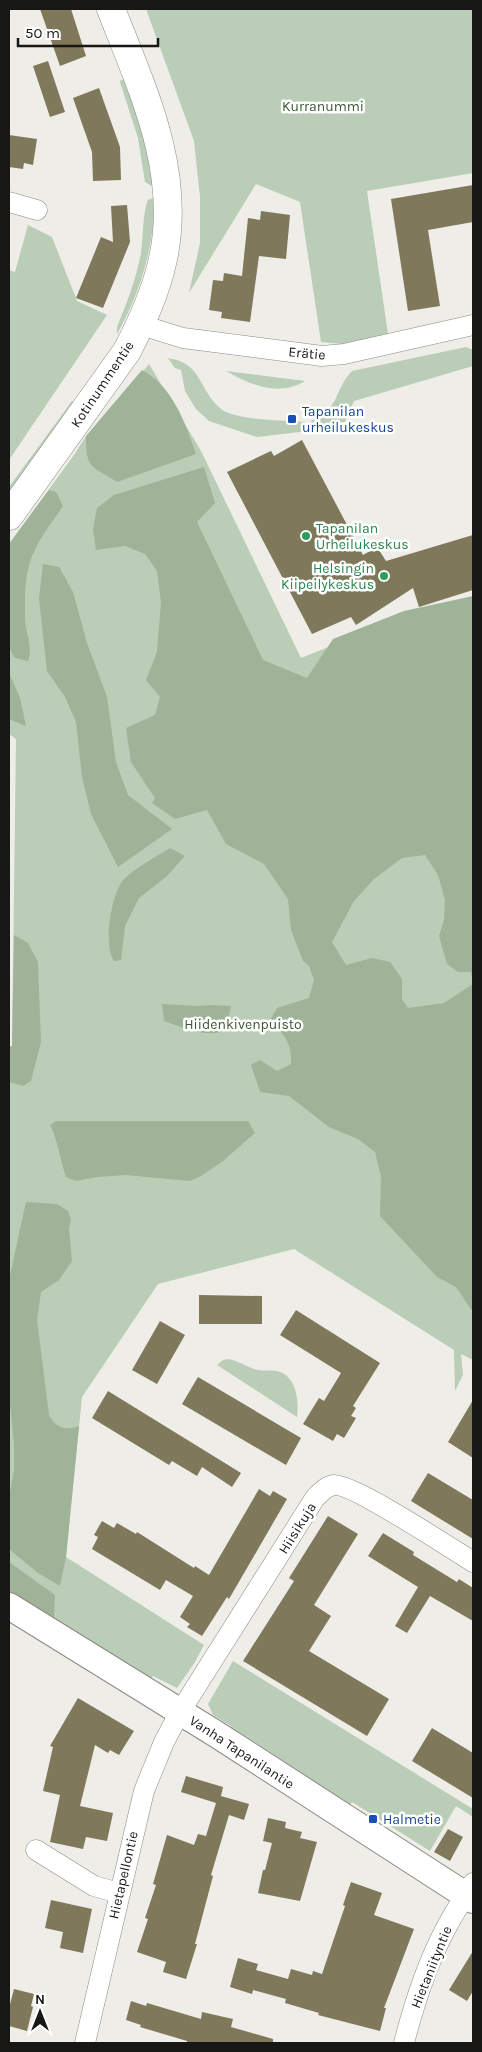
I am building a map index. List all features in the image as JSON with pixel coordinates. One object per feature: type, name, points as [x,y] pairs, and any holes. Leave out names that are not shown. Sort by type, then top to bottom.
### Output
[{"type":"main road","name":"Kotinummentie","points":[[9,516],[127,351],[156,286],[164,258],[168,222],[164,161],[149,106],[111,9]]},
{"type":"street","points":[[9,202],[37,210]]},
{"type":"street","name":"Erätie","points":[[140,325],[183,338],[322,356],[344,354],[473,325]]},
{"type":"street","name":"Hiisikuja","points":[[180,1712],[218,1656],[315,1498],[323,1490],[333,1485],[346,1487],[389,1510],[473,1562]]},
{"type":"street","name":"Vanha Tapanilantie","points":[[9,1606],[471,1893]]},
{"type":"street","name":"Hietapellontie","points":[[85,2043],[144,1790],[164,1742],[180,1712]]},
{"type":"street","points":[[36,1850],[94,1886],[119,1893]]},
{"type":"street","name":"Hietaniityntie","points":[[404,2043],[417,1995],[436,1949],[471,1893]]},
{"type":"green space","name":"Kurranummi","points":[[146,9],[473,9],[473,173],[367,191],[388,334],[342,344],[321,342],[300,202],[256,184],[189,293],[200,243],[200,197],[194,141]]},
{"type":"green space","points":[[127,79],[138,107],[154,185],[152,186],[145,182],[138,138],[120,82]]},
{"type":"green space","points":[[155,197],[152,233],[145,268],[133,301],[117,334],[117,327],[131,291],[139,263],[146,205],[148,200]]},
{"type":"green space","points":[[28,225],[52,237],[77,301],[107,315],[9,460],[9,270],[15,272]]},
{"type":"green space","points":[[466,347],[473,350],[473,366],[354,401],[345,422],[330,425],[314,432],[311,421],[321,416],[332,405],[346,378],[352,371]]},
{"type":"green space","points":[[168,358],[188,365],[199,378],[214,402],[228,413],[249,418],[305,422],[308,431],[257,437],[209,421],[196,409],[185,391],[181,370],[175,368]]},
{"type":"green space","name":"Hiidenkivenpuisto","points":[[149,364],[201,451],[301,658],[414,613],[473,599],[473,1360],[461,1354],[463,1375],[455,1391],[454,1350],[294,1249],[158,1284],[82,1397],[66,1557],[204,1645],[177,1688],[153,1676],[149,1681],[9,1592],[9,1047],[12,1046],[16,739],[9,734],[9,544],[86,436],[86,440]]},
{"type":"green space","points":[[142,370],[162,386],[177,406],[196,454],[117,482],[96,469],[89,461],[86,436]]},
{"type":"green space","points":[[226,371],[305,381],[295,386],[275,389],[255,385]]},
{"type":"green space","points":[[72,401],[75,403],[9,496],[9,487]]},
{"type":"green space","points":[[204,467],[215,503],[197,522],[263,660],[307,678],[333,639],[404,611],[473,596],[473,984],[473,1312],[456,1287],[437,1277],[380,1216],[381,1177],[375,1152],[358,1139],[329,1127],[289,1096],[260,1092],[251,1065],[260,1060],[277,1071],[291,1064],[290,1050],[286,1039],[270,1020],[277,1008],[309,998],[314,980],[309,966],[303,961],[291,930],[288,899],[264,864],[226,844],[207,810],[175,819],[152,803],[155,798],[131,762],[126,728],[155,715],[160,697],[146,680],[157,652],[161,602],[157,571],[145,554],[125,546],[96,550],[93,529],[97,508],[114,495]],"holes":[[[425,855],[438,875],[445,900],[444,920],[439,936],[447,964],[458,972],[471,972],[473,984],[444,1003],[408,1008],[402,999],[402,979],[390,962],[372,958],[346,965],[332,942],[354,901],[374,879],[402,858]]]},
{"type":"green space","points":[[49,490],[56,492],[63,506],[32,555],[28,569],[25,620],[30,646],[28,661],[15,658],[9,648],[9,544]]},
{"type":"green space","points":[[43,564],[59,567],[73,592],[87,643],[107,697],[116,762],[128,795],[172,829],[118,867],[91,814],[82,777],[76,722],[65,697],[47,671],[39,599]]},
{"type":"green space","points":[[9,673],[20,698],[26,726],[9,719]]},
{"type":"green space","points":[[170,848],[185,856],[166,877],[139,898],[125,926],[121,960],[114,961],[109,943],[109,932],[112,907],[119,886],[134,871]]},
{"type":"green space","points":[[14,935],[28,943],[38,962],[41,1042],[31,1081],[23,1086],[9,1082],[9,1047],[12,1046]]},
{"type":"green space","points":[[162,1004],[231,1006],[226,1030],[203,1033],[164,1021]]},
{"type":"green space","points":[[56,1121],[248,1121],[255,1133],[223,1161],[190,1181],[126,1175],[76,1181],[66,1177],[50,1125]]},
{"type":"green space","points":[[26,1202],[57,1204],[68,1211],[71,1220],[69,1228],[72,1261],[59,1280],[41,1292],[37,1320],[49,1415],[58,1426],[69,1428],[79,1426],[66,1557],[60,1586],[38,1573],[9,1549],[9,1497],[14,1471],[14,1444],[9,1394],[9,1280]]},
{"type":"green space","points":[[229,1359],[258,1370],[277,1371],[289,1378],[297,1397],[297,1417],[217,1365],[223,1360]]},
{"type":"green space","points":[[9,1562],[55,1595],[54,1621],[9,1592]]},
{"type":"green space","points":[[233,1661],[473,1809],[473,1817],[456,1806],[430,1851],[352,1802],[348,1808],[228,1731],[231,1726],[213,1715],[208,1704]]},
{"type":"building","points":[[40,9],[71,9],[86,56],[60,66]]},
{"type":"building","points":[[48,61],[65,112],[50,117],[33,66]]},
{"type":"building","points":[[99,88],[120,147],[121,180],[93,181],[92,152],[73,98]]},
{"type":"building","points":[[9,135],[37,139],[33,165],[24,163],[23,169],[9,167]]},
{"type":"building","points":[[473,185],[473,222],[428,230],[440,306],[408,311],[391,199]]},
{"type":"building","points":[[127,205],[130,242],[103,308],[76,298],[101,237],[113,242],[111,206]]},
{"type":"building","points":[[261,211],[290,215],[286,259],[259,256],[250,322],[221,318],[222,312],[209,310],[213,280],[223,281],[224,273],[242,276],[248,218],[260,220]]},
{"type":"building","name":"Tapanilan Urheilukeskus","points":[[302,440],[363,555],[377,547],[386,561],[473,535],[473,590],[419,607],[413,588],[356,625],[351,617],[312,634],[227,472],[271,451],[274,456]]},
{"type":"building","points":[[199,1295],[262,1296],[262,1324],[199,1324]]},
{"type":"building","points":[[296,1310],[380,1363],[353,1406],[356,1408],[351,1416],[356,1418],[344,1438],[337,1434],[333,1441],[303,1424],[319,1398],[324,1401],[341,1373],[280,1335]]},
{"type":"building","points":[[160,1321],[185,1335],[157,1384],[132,1370]]},
{"type":"building","points":[[198,1377],[301,1438],[286,1465],[182,1404]]},
{"type":"building","points":[[108,1391],[241,1473],[232,1487],[202,1467],[197,1476],[172,1461],[169,1465],[92,1418]]},
{"type":"building","points":[[473,1400],[473,1458],[448,1442]]},
{"type":"building","points":[[428,1473],[473,1500],[473,1539],[411,1501]]},
{"type":"building","points":[[259,1489],[270,1496],[273,1491],[287,1499],[229,1599],[227,1597],[202,1636],[187,1627],[190,1624],[180,1617],[193,1596],[166,1580],[160,1590],[92,1549],[98,1537],[94,1535],[102,1521],[114,1528],[117,1523],[136,1534],[137,1532],[194,1568],[195,1566],[209,1575]]},
{"type":"building","points":[[328,1516],[358,1534],[314,1605],[331,1616],[309,1651],[389,1699],[367,1736],[243,1661],[294,1581],[289,1578]]},
{"type":"building","points":[[383,1533],[414,1552],[413,1555],[457,1582],[459,1579],[473,1588],[473,1621],[430,1596],[407,1633],[395,1626],[418,1587],[368,1556]]},
{"type":"building","points":[[78,1698],[134,1731],[119,1755],[110,1750],[108,1753],[95,1745],[80,1806],[113,1813],[107,1841],[86,1837],[83,1849],[50,1842],[60,1795],[43,1791],[53,1747],[50,1746]]},
{"type":"building","points":[[432,1728],[473,1753],[473,1798],[412,1761]]},
{"type":"building","points":[[186,1776],[223,1787],[221,1796],[249,1804],[244,1820],[229,1815],[211,1875],[213,1876],[195,1944],[197,1944],[186,1979],[163,1972],[166,1962],[137,1952],[148,1919],[145,1918],[156,1885],[153,1884],[167,1835],[194,1845],[198,1834],[206,1836],[216,1803],[181,1792]]},
{"type":"building","points":[[268,1818],[286,1822],[285,1828],[302,1832],[300,1838],[317,1842],[300,1901],[258,1893],[272,1843],[263,1841]]},
{"type":"building","points":[[448,1829],[463,1837],[450,1861],[434,1852]]},
{"type":"building","points":[[351,1882],[382,1893],[374,1915],[414,1929],[384,2008],[386,2008],[380,2031],[318,2015],[319,2013],[285,2003],[286,1999],[253,1990],[252,1994],[230,1987],[238,1958],[258,1964],[256,1970],[288,1979],[291,1969],[312,1975],[313,1971],[322,1974]]},
{"type":"building","points":[[51,1900],[92,1909],[83,1953],[60,1948],[63,1932],[45,1928]]},
{"type":"building","points":[[473,1951],[473,1991],[467,2001],[449,1990]]},
{"type":"building","points":[[14,1989],[34,1994],[27,2031],[9,2026],[9,2008]]},
{"type":"building","points":[[131,2001],[146,2006],[147,2003],[201,2019],[202,2012],[233,2019],[231,2027],[273,2039],[273,2043],[187,2043],[187,2041],[140,2027],[141,2025],[126,2020]]},
{"type":"place","name":"Tapanilan urheilukeskus","points":[[292,419]]},
{"type":"place","name":"Tapanilan Urheilukeskus","points":[[306,536]]},
{"type":"place","name":"Helsingin Kiipeilykeskus","points":[[384,576]]},
{"type":"place","name":"Halmetie","points":[[373,1819]]}]
